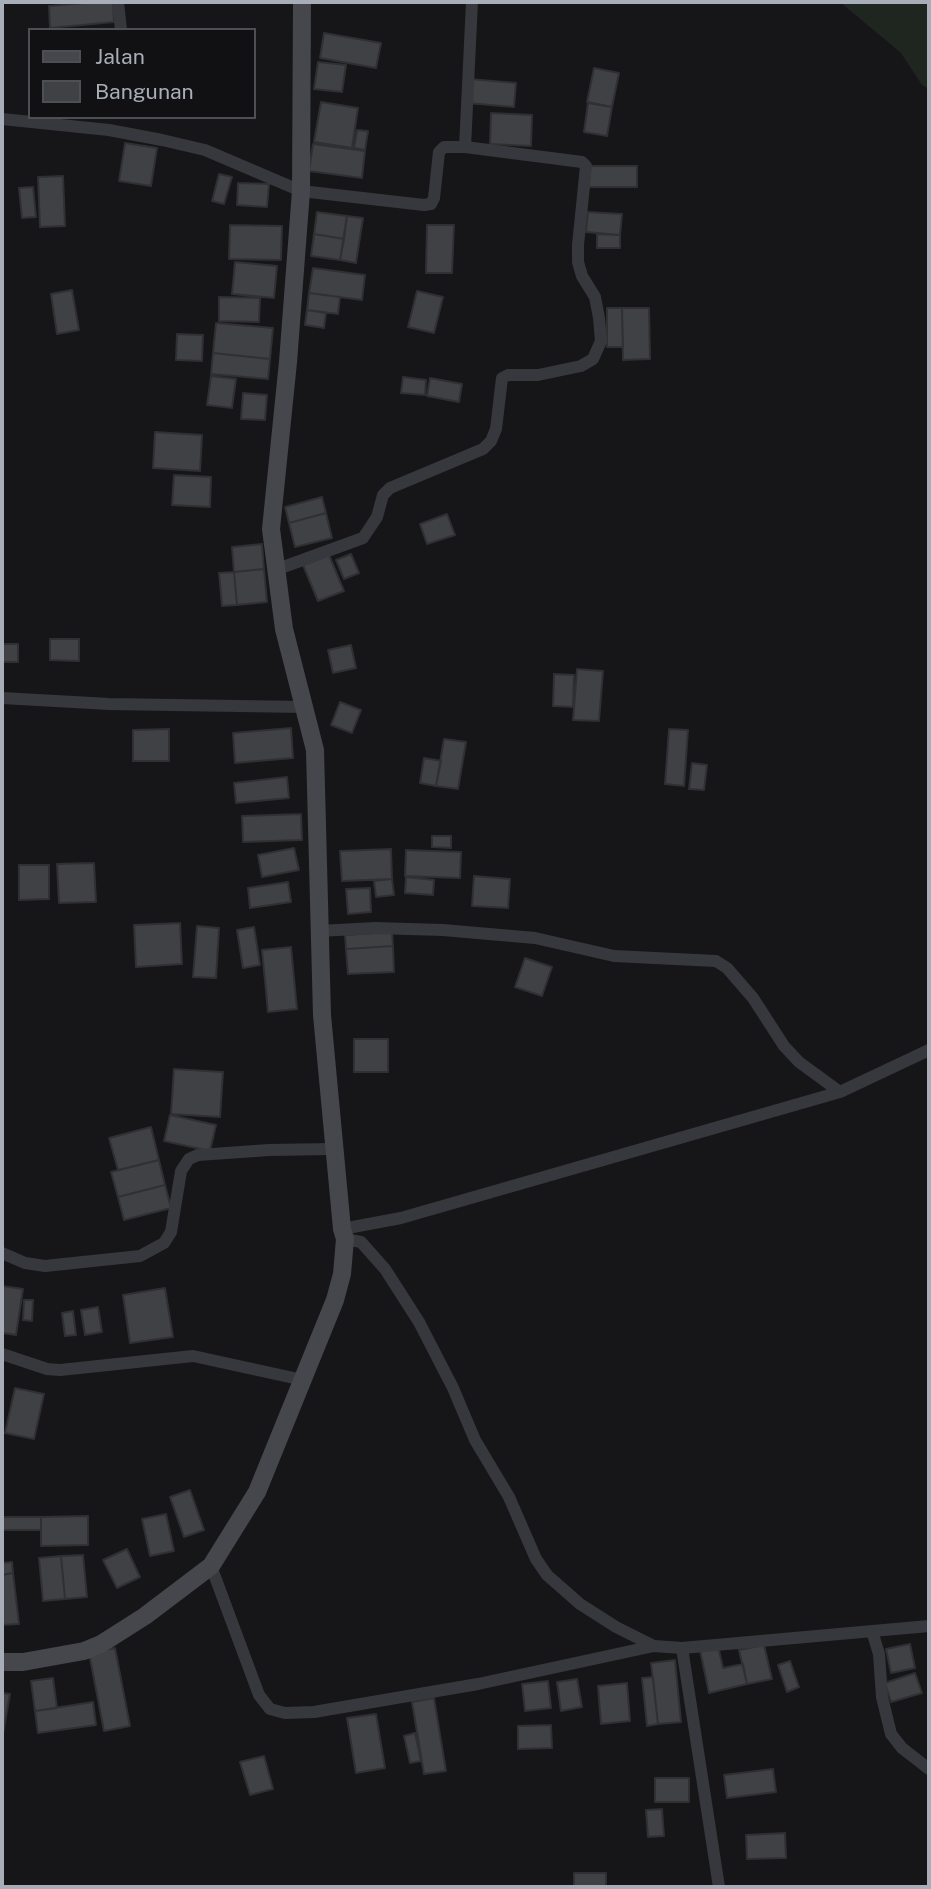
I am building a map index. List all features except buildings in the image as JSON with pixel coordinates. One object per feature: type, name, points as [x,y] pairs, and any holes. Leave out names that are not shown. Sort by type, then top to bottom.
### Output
[{"type":"street","points":[[118,2],[121,28]]},
{"type":"street","points":[[2,1662],[23,1662],[85,1651],[101,1644],[145,1616],[211,1566],[257,1492],[335,1300],[342,1274],[343,1234],[322,1015],[314,750],[284,629],[271,529],[288,362],[301,191],[302,2]]},
{"type":"street","points":[[465,147],[472,2]]},
{"type":"street","points":[[2,119],[110,124],[205,150],[301,191],[428,205],[434,198],[440,150],[444,147],[465,147],[582,162],[586,166],[578,262],[582,276],[595,297],[601,341],[593,359],[581,366],[502,378],[496,429],[491,441],[483,449],[390,488],[383,495],[377,517],[363,538],[275,570]]},
{"type":"street","points":[[2,698],[109,704],[304,707]]},
{"type":"street","points":[[319,931],[376,928],[443,930],[535,938],[614,956],[716,961],[727,968],[753,998],[792,1054],[839,1092]]},
{"type":"street","points":[[343,1234],[839,1092],[929,1050]]},
{"type":"street","points":[[2,1253],[25,1263],[45,1266],[140,1256],[164,1243],[171,1232],[181,1171],[189,1159],[198,1155],[269,1150],[334,1149]]},
{"type":"street","points":[[343,1234],[361,1241],[369,1248],[386,1269],[419,1322],[453,1388],[475,1440],[509,1497],[536,1559],[547,1575],[580,1604],[616,1627],[654,1646]]},
{"type":"street","points":[[2,1354],[60,1370],[192,1356],[303,1380]]},
{"type":"street","points":[[211,1566],[259,1695],[270,1709],[285,1713],[313,1712],[478,1684],[654,1646],[681,1648],[929,1626]]},
{"type":"street","points":[[873,1631],[879,1654],[882,1697],[891,1734],[902,1748],[929,1769]]},
{"type":"street","points":[[681,1648],[719,1887]]},
{"type":"shaded area","points":[[840,2],[929,2],[929,89],[922,85],[901,53]]}]
